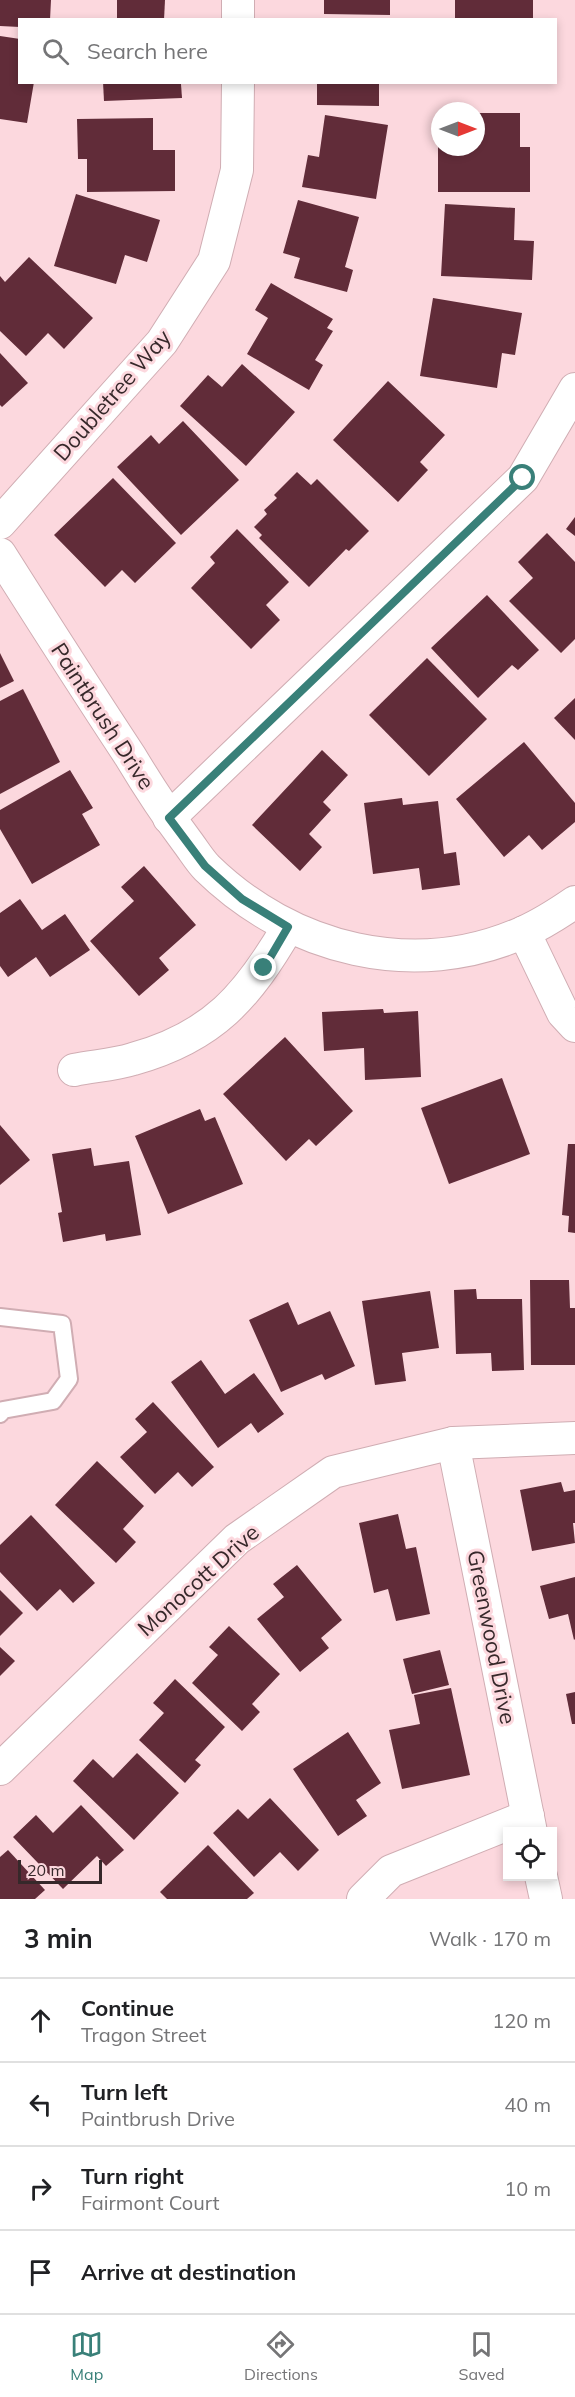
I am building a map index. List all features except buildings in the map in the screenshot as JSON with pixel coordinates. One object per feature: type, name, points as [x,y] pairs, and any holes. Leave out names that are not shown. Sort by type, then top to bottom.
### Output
[{"type":"street","points":[[238,0],[238,18]]},
{"type":"street","name":"Doubletree Way","points":[[0,523],[162,342],[214,261],[237,170],[237,84]]},
{"type":"street","points":[[169,818],[523,478],[575,389]]},
{"type":"street","name":"Paintbrush Drive","points":[[0,554],[169,818],[205,866],[242,899],[288,927],[326,943],[365,952],[421,956],[474,949],[524,932],[575,902]]},
{"type":"street","points":[[74,1070],[130,1060],[166,1049],[202,1030],[238,1000],[264,968],[288,927]]},
{"type":"street","points":[[524,932],[563,1012],[575,1026]]},
{"type":"street","name":"Monocott Drive","points":[[0,1769],[237,1539],[333,1472],[453,1443],[575,1438]]},
{"type":"street","name":"Greenwood Drive","points":[[453,1443],[530,1824]]},
{"type":"street","points":[[363,1899],[391,1871],[530,1824]]},
{"type":"street","points":[[542,1881],[546,1899]]},
{"type":"lane","points":[[0,1317],[62,1324],[69,1378],[53,1401],[1,1411]]},
{"type":"route","points":[[264,968],[288,927],[242,899],[205,866],[169,818],[523,478]]}]
